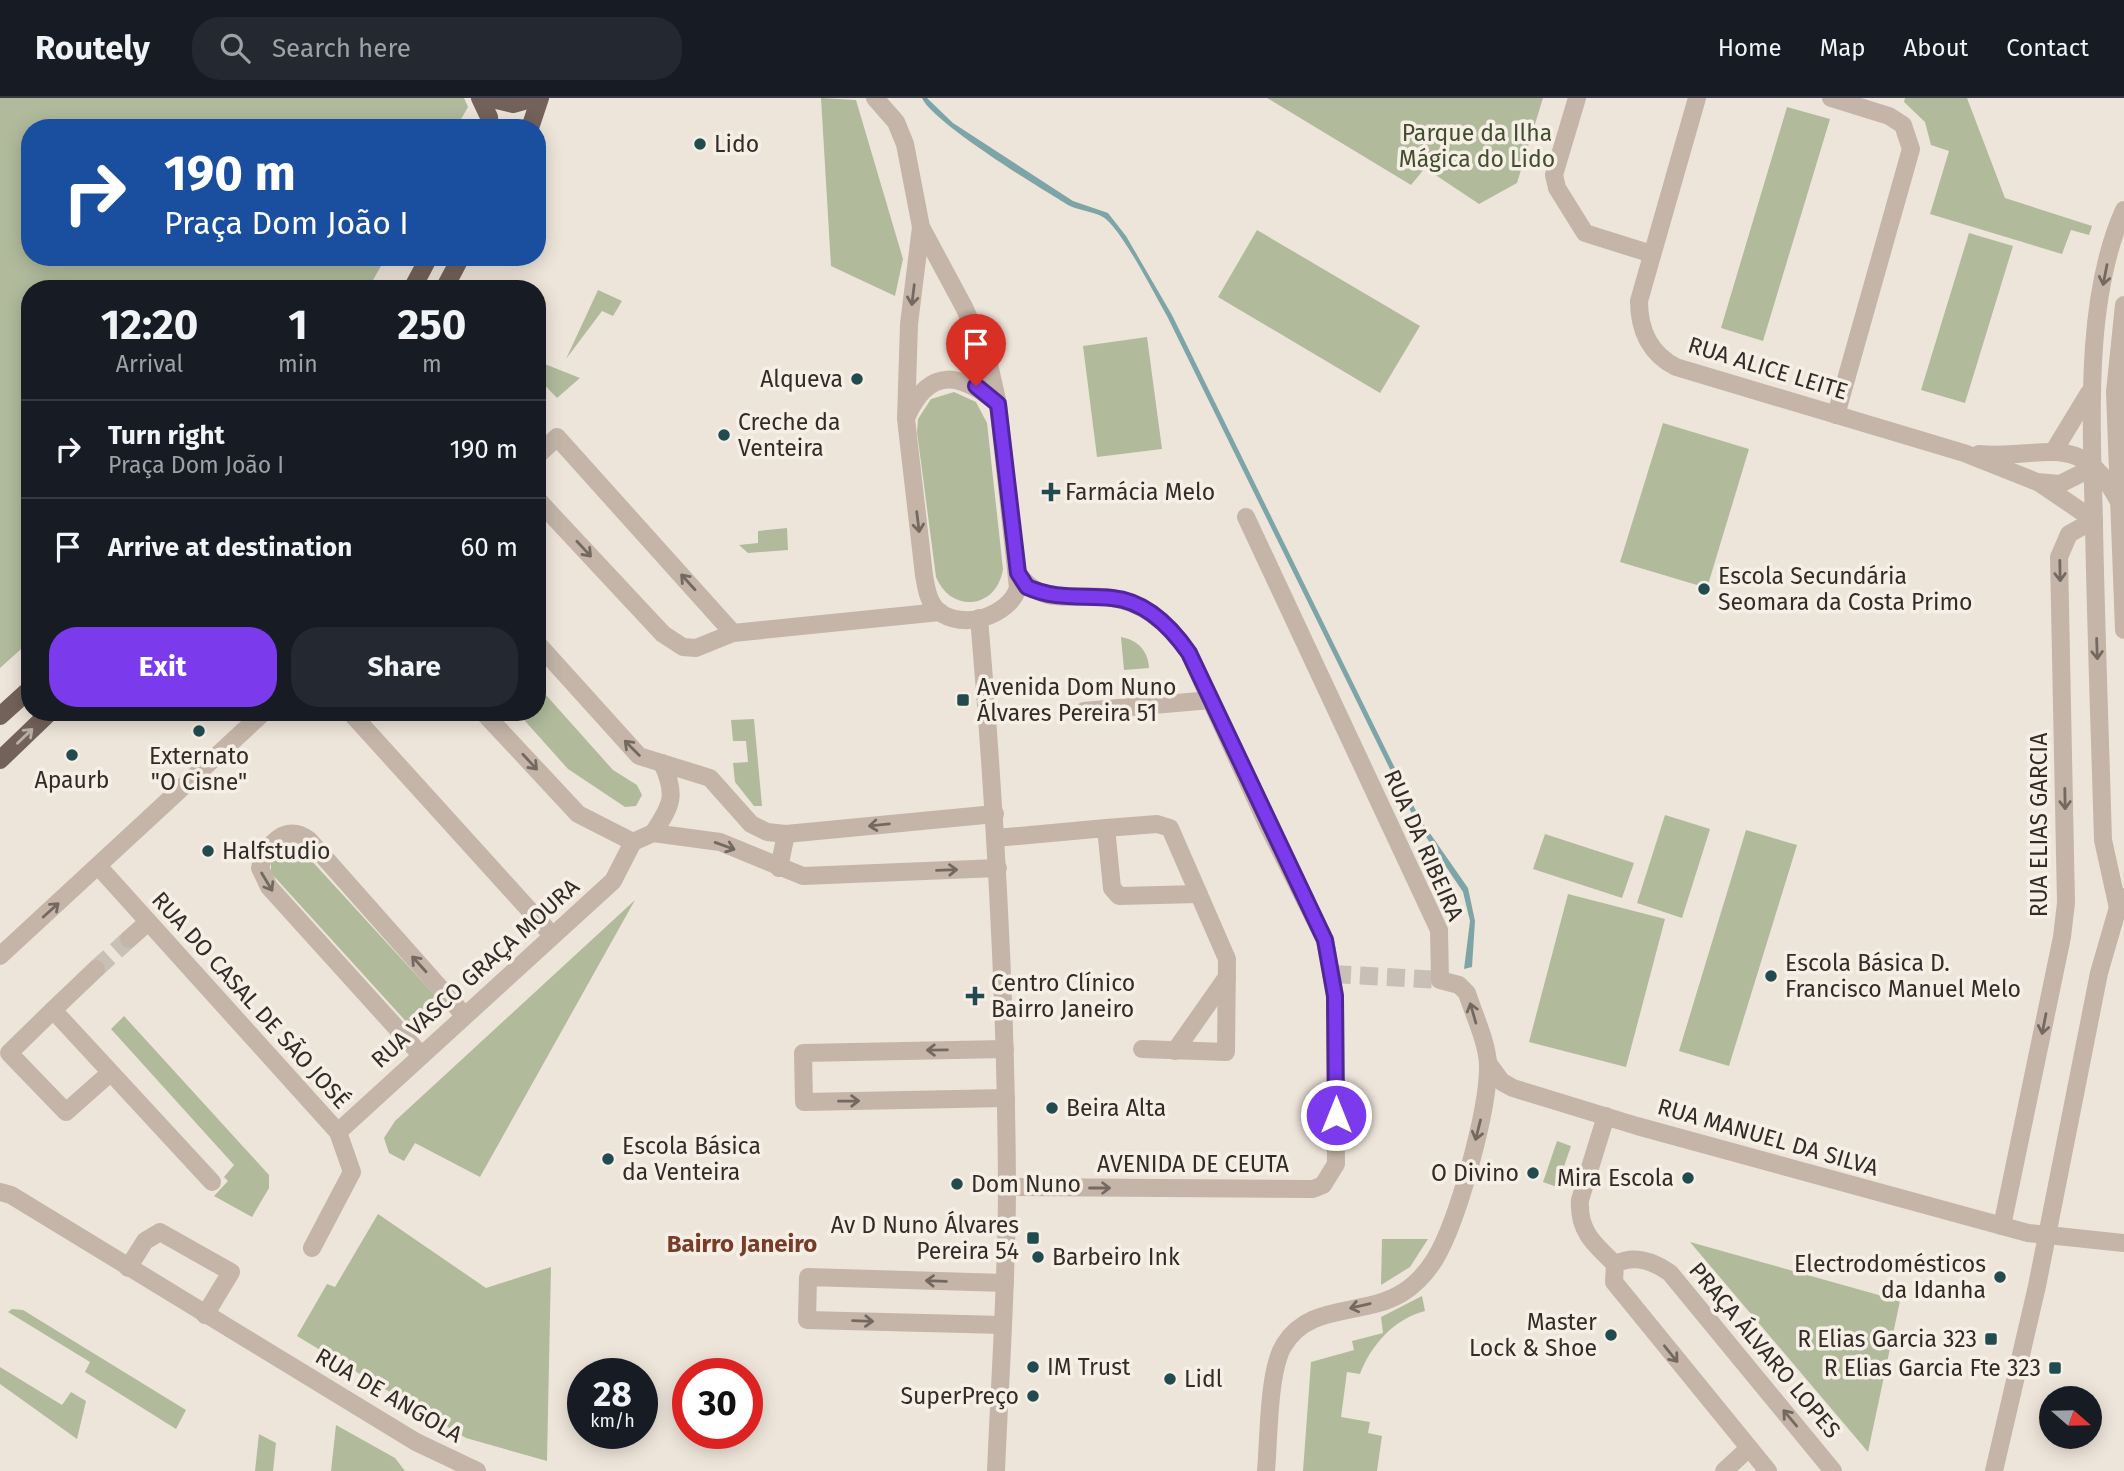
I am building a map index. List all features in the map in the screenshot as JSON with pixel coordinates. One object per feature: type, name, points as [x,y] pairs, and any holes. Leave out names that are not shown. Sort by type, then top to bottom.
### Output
[{"type":"main road","points":[[480,98],[489,119]]},
{"type":"main road","points":[[488,98],[513,104],[535,98]]},
{"type":"main road","points":[[533,119],[540,98]]},
{"type":"main road","points":[[0,716],[21,697]]},
{"type":"main road","points":[[0,760],[41,721]]},
{"type":"street","points":[[546,509],[663,634],[683,647],[696,648],[733,633],[940,612],[959,618],[979,618],[1001,613],[1008,606],[1018,588],[1018,573],[998,404],[988,360],[964,307],[921,227],[905,144],[896,122],[875,98]]},
{"type":"street","points":[[1577,98],[1554,175],[1558,188],[1585,233],[1652,254]]},
{"type":"street","name":"RUA ALICE LEITE","points":[[1697,98],[1639,301],[1639,317],[1648,342],[1665,362],[1964,453],[2037,482],[2094,520]]},
{"type":"street","points":[[1831,98],[1889,116],[1903,125],[1911,149],[1836,415]]},
{"type":"street","points":[[2122,909],[2103,840],[2091,390],[2102,292],[2109,256],[2124,210]]},
{"type":"street","points":[[921,227],[909,324],[906,419],[924,575],[927,592],[940,612]]},
{"type":"street","points":[[2124,305],[2115,392],[2122,503],[2124,630]]},
{"type":"street","points":[[906,419],[916,398],[933,383],[947,379],[961,380],[976,386],[998,404]]},
{"type":"street","points":[[2091,390],[2055,449],[2074,455],[2092,468],[2108,483],[2122,503]]},
{"type":"street","points":[[546,447],[557,437],[733,633]]},
{"type":"street","name":"RUA ALICE LEITE","points":[[1964,453],[2009,456],[2055,449]]},
{"type":"street","name":"RUA ALICE LEITE","points":[[2037,482],[2060,484],[2092,468]]},
{"type":"street","name":"RUA DA RIBEIRA","points":[[1246,517],[1439,930],[1440,980],[1459,985],[1467,993],[1488,1063],[1483,1108],[1469,1164],[1446,1237],[1435,1259],[1424,1273],[1401,1293],[1371,1304],[1317,1316],[1304,1323],[1283,1346],[1276,1363],[1266,1471]]},
{"type":"street","name":"RUA ELIAS GARCIA","points":[[2002,1226],[2065,912],[2067,873],[2059,557],[2069,534],[2077,527],[2094,520]]},
{"type":"street","name":"AVENIDA DE CEUTA","points":[[1007,1187],[1312,1189],[1323,1185],[1336,1164],[1335,996],[1325,940],[1189,653],[1173,631],[1136,604],[1114,598],[1060,597],[1041,593],[1027,587],[1018,573]]},
{"type":"street","points":[[979,618],[995,814],[1006,1098],[1005,1283],[996,1471]]},
{"type":"street","points":[[546,653],[639,756],[710,778],[751,824],[767,832],[786,834],[995,814]]},
{"type":"street","points":[[1084,711],[1211,700]]},
{"type":"street","points":[[0,956],[254,721]]},
{"type":"street","points":[[358,721],[552,935]]},
{"type":"street","points":[[492,721],[578,814],[634,842],[653,833],[669,811],[673,786],[662,763]]},
{"type":"street","points":[[996,838],[1157,824],[1170,828],[1227,960],[1226,1052],[1142,1049]]},
{"type":"street","points":[[1106,828],[1112,888],[1119,896],[1199,894]]},
{"type":"street","points":[[421,1055],[269,887],[260,868],[268,846],[278,837],[291,833],[302,834],[464,1015]]},
{"type":"street","points":[[653,833],[720,842],[803,876],[998,868]]},
{"type":"street","points":[[779,868],[786,834]]},
{"type":"street","name":"RUA VASCO GRAÇA MOURA","points":[[338,1132],[613,881],[634,842]]},
{"type":"street","name":"RUA DO CASAL DE SÃO JOSÉ","points":[[99,867],[338,1132],[352,1172],[312,1248]]},
{"type":"street","points":[[1994,1471],[2047,1234],[2099,973],[2122,909],[2124,879]]},
{"type":"street","points":[[129,939],[147,923]]},
{"type":"street","points":[[96,969],[9,1052],[66,1112],[110,1073]]},
{"type":"street","points":[[1175,1051],[1227,977]]},
{"type":"street","points":[[53,1010],[212,1182]]},
{"type":"street","points":[[1005,1049],[803,1053],[804,1102],[1006,1098]]},
{"type":"street","name":"RUA MANUEL DA SILVA","points":[[1488,1063],[1502,1082],[1513,1088],[1606,1116],[2002,1226],[2124,1243]]},
{"type":"street","points":[[1606,1116],[1580,1200],[1579,1214],[1589,1238],[1615,1264],[1614,1282],[1768,1471]]},
{"type":"street","name":"RUA DE ANGOLA","points":[[3,1186],[128,1268],[416,1442],[477,1471]]},
{"type":"street","points":[[128,1268],[145,1241],[160,1232],[231,1272],[205,1315]]},
{"type":"street","name":"PRAÇA ÁLVARO LOPES","points":[[1615,1264],[1636,1259],[1659,1265],[1670,1273],[1833,1471]]},
{"type":"street","points":[[1003,1325],[807,1320],[808,1277],[1005,1283]]},
{"type":"street","points":[[1724,1471],[1749,1448]]},
{"type":"green space","points":[[0,98],[464,98],[468,107],[461,119],[21,119],[21,266],[381,266],[373,280],[21,280],[21,649],[0,668]]},
{"type":"green space","points":[[821,98],[856,100],[903,259],[895,296],[831,266]]},
{"type":"green space","name":"Parque da Ilha Mágica do Lido","points":[[1267,98],[1543,98],[1517,183],[1479,204],[1425,168],[1411,185]]},
{"type":"green space","points":[[1905,98],[1967,98],[2005,198],[2092,226],[2089,235],[2071,230],[2062,254],[1930,214],[1949,151],[1931,145],[1925,122],[1904,102]]},
{"type":"green space","points":[[1787,107],[1830,119],[1763,341],[1721,328]]},
{"type":"green space","points":[[1257,230],[1420,326],[1380,393],[1218,297]]},
{"type":"green space","points":[[1969,233],[2013,246],[1965,403],[1921,390]]},
{"type":"green space","points":[[598,290],[622,301],[613,316],[602,311],[566,359]]},
{"type":"green space","points":[[1147,337],[1162,449],[1097,457],[1083,346]]},
{"type":"green space","points":[[546,365],[580,378],[557,398],[546,386]]},
{"type":"green space","points":[[954,392],[976,402],[987,423],[1003,569],[992,592],[973,602],[952,597],[936,577],[917,432],[918,419],[931,399]]},
{"type":"green space","points":[[1663,423],[1749,449],[1707,588],[1620,562]]},
{"type":"green space","points":[[787,528],[788,550],[748,553],[739,545],[758,543],[758,531]]},
{"type":"green space","points":[[1121,637],[1141,647],[1147,656],[1149,668],[1124,670]]},
{"type":"green space","points":[[546,695],[613,770],[637,785],[642,795],[636,806],[625,807],[568,769],[525,721],[546,721]]},
{"type":"green space","points":[[754,719],[762,806],[754,806],[735,782],[733,763],[748,762],[746,741],[733,741],[731,720]]},
{"type":"green space","points":[[1665,815],[1710,829],[1682,918],[1637,903]]},
{"type":"green space","points":[[1746,830],[1797,845],[1729,1066],[1679,1051]]},
{"type":"green space","points":[[1545,834],[1634,863],[1622,898],[1533,869]]},
{"type":"green space","points":[[285,846],[299,847],[441,1002],[412,1028],[271,873],[271,859]]},
{"type":"green space","points":[[1568,894],[1665,919],[1626,1067],[1529,1042]]},
{"type":"green space","points":[[635,900],[480,1177],[415,1143],[404,1161],[389,1153],[384,1138],[395,1121]]},
{"type":"green space","points":[[124,1016],[269,1175],[269,1188],[252,1217],[214,1196],[228,1181],[224,1177],[234,1165],[111,1029]]},
{"type":"green space","points":[[1557,1141],[1571,1146],[1557,1187],[1543,1182]]},
{"type":"green space","points":[[378,1214],[486,1288],[551,1267],[547,1461],[466,1438],[297,1336],[327,1284],[335,1287]]},
{"type":"green space","points":[[1382,1239],[1428,1239],[1410,1267],[1381,1285]]},
{"type":"green space","points":[[1690,1242],[1900,1301],[1868,1452]]},
{"type":"green space","points":[[1422,1296],[1425,1311],[1403,1320],[1385,1335],[1370,1353],[1360,1374],[1347,1372],[1341,1417],[1370,1422],[1368,1433],[1382,1436],[1377,1471],[1303,1471],[1311,1362],[1354,1350],[1352,1341],[1383,1333],[1381,1317]]},
{"type":"green space","points":[[12,1309],[23,1310],[186,1410],[176,1429],[85,1372],[90,1362],[8,1312]]},
{"type":"green space","points":[[0,1367],[62,1405],[71,1392],[86,1401],[77,1439],[0,1384]]},
{"type":"green space","points":[[336,1425],[395,1458],[405,1471],[331,1471]]},
{"type":"green space","points":[[259,1434],[276,1443],[273,1471],[255,1471]]},
{"type":"water","points":[[922,98],[927,98],[953,123],[1073,201],[1108,213],[1126,236],[1172,315],[1420,819],[1468,888],[1475,921],[1472,967],[1464,969],[1470,921],[1463,892],[1416,822],[1167,316],[1128,248],[1103,217],[1068,205],[1012,170],[946,123]]},
{"type":"tunnel","points":[[96,969],[129,939]]},
{"type":"tunnel","points":[[1333,974],[1440,980]]},
{"type":"place","name":"Lido","points":[[700,144]]},
{"type":"place","name":"Alqueva","points":[[857,379]]},
{"type":"place","name":"Creche da Venteira","points":[[724,435]]},
{"type":"place","name":"Farmácia Melo","points":[[1051,492]]},
{"type":"place","name":"Escola Secundária Seomara da Costa Primo","points":[[1704,589]]},
{"type":"place","name":"Avenida Dom Nuno Álvares Pereira 51","points":[[963,700]]},
{"type":"place","name":"Externato \"O Cisne\"","points":[[199,731]]},
{"type":"place","name":"Apaurb","points":[[72,755]]},
{"type":"place","name":"Halfstudio","points":[[208,851]]},
{"type":"place","name":"Escola Básica D. Francisco Manuel Melo","points":[[1771,976]]},
{"type":"place","name":"Centro Clínico Bairro Janeiro","points":[[975,996]]},
{"type":"place","name":"Beira Alta","points":[[1052,1108]]},
{"type":"place","name":"Escola Básica da Venteira","points":[[608,1159]]},
{"type":"place","name":"O Divino","points":[[1533,1173]]},
{"type":"place","name":"Mira Escola","points":[[1688,1178]]},
{"type":"place","name":"Dom Nuno","points":[[957,1184]]},
{"type":"place","name":"Av D Nuno Álvares Pereira 54","points":[[1033,1238]]},
{"type":"place","name":"Barbeiro Ink","points":[[1038,1257]]},
{"type":"place","name":"Electrodomésticos da Idanha","points":[[2000,1277]]},
{"type":"place","name":"Master Lock & Shoe","points":[[1611,1335]]},
{"type":"place","name":"R Elias Garcia 323","points":[[1991,1339]]},
{"type":"place","name":"IM Trust","points":[[1033,1367]]},
{"type":"place","name":"R Elias Garcia Fte 323","points":[[2055,1368]]},
{"type":"place","name":"Lidl","points":[[1170,1379]]},
{"type":"place","name":"SuperPreço","points":[[1033,1396]]},
{"type":"district","name":"Bairro Janeiro","points":[[742,1244]]},
{"type":"route","points":[[976,386],[998,404],[1018,573],[1027,587],[1060,597],[1114,598],[1136,604],[1173,631],[1189,653],[1268,825],[1325,940],[1335,996],[1336,1115]]}]
